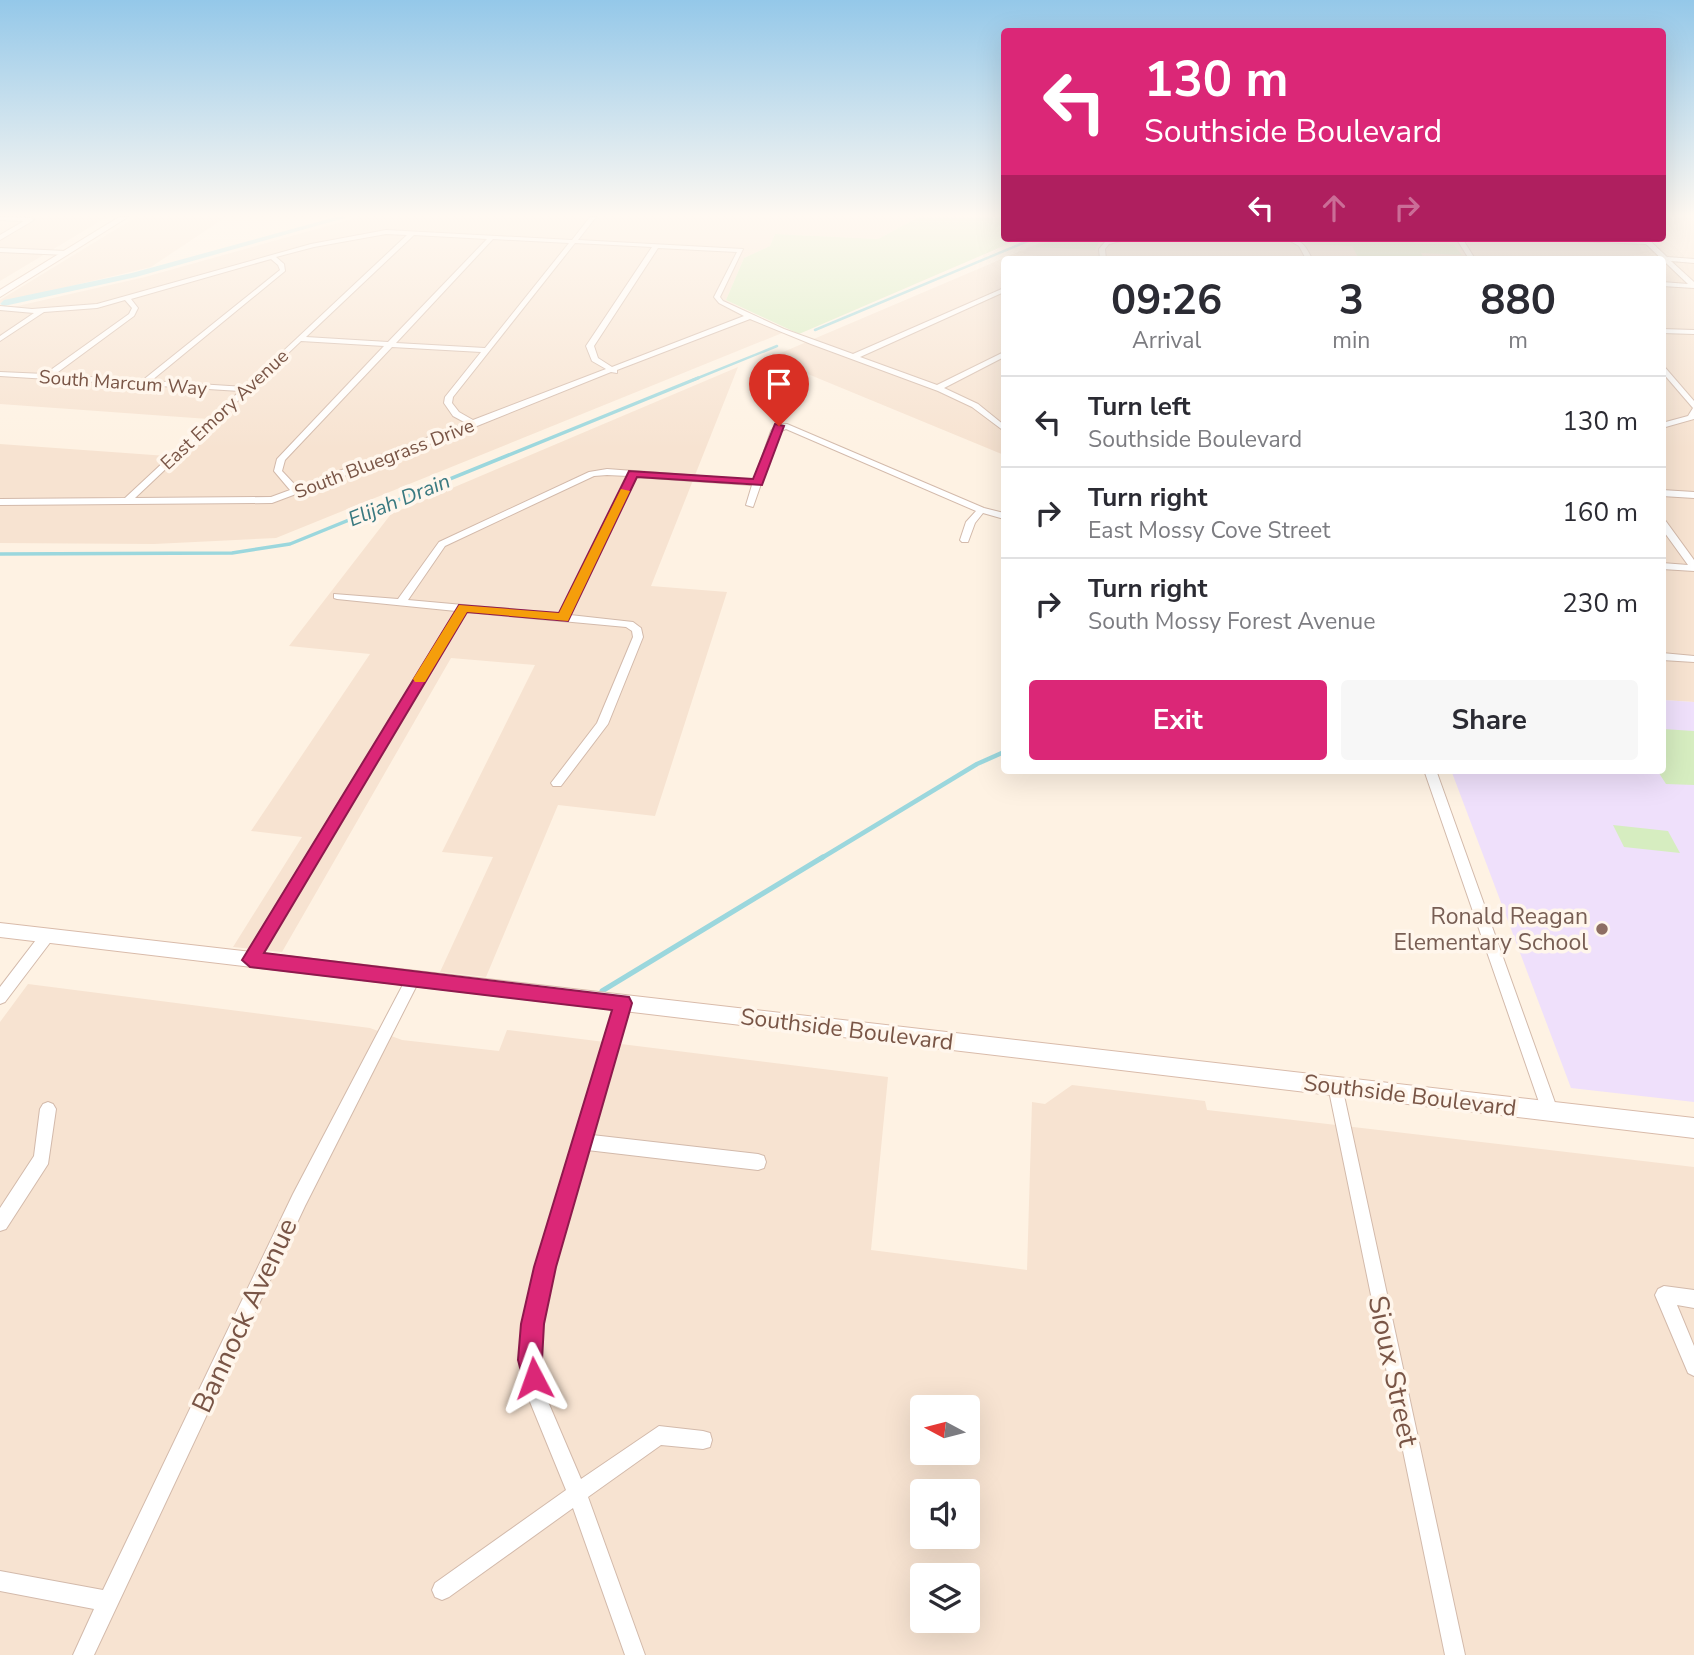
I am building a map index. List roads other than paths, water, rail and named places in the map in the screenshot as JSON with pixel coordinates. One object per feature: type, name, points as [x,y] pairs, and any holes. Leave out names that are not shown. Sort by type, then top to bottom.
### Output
[{"type":"main road","name":"Southside Boulevard","points":[[0,930],[1694,1128]]},
{"type":"street","points":[[0,308],[77,308],[140,294]]},
{"type":"street","points":[[144,383],[253,294]]},
{"type":"street","name":"East Emory Avenue","points":[[127,501],[347,294]]},
{"type":"street","points":[[296,492],[278,471],[281,459],[439,294]]},
{"type":"street","points":[[474,424],[456,414],[448,403],[449,397],[532,294]]},
{"type":"street","points":[[614,371],[595,359],[590,346],[624,294]]},
{"type":"street","points":[[718,294],[717,297],[749,317],[781,332],[856,356],[974,405],[1001,427]]},
{"type":"street","points":[[856,356],[995,294]]},
{"type":"street","points":[[46,377],[132,315],[135,308],[127,298]]},
{"type":"street","points":[[0,339],[44,310]]},
{"type":"street","name":"South Bluegrass Drive","points":[[0,502],[272,500],[749,317]]},
{"type":"street","points":[[1666,331],[1694,332]]},
{"type":"street","points":[[298,339],[488,350]]},
{"type":"street","points":[[936,389],[1001,356]]},
{"type":"street","points":[[1666,371],[1694,408],[1692,417],[1666,425]]},
{"type":"street","name":"South Marcum Way","points":[[0,374],[246,389]]},
{"type":"street","points":[[1683,422],[1694,427]]},
{"type":"street","points":[[750,505],[779,426],[795,427],[981,510],[1001,515]]},
{"type":"street","points":[[401,602],[442,544],[592,474],[633,474],[758,483]]},
{"type":"street","points":[[564,618],[633,474]]},
{"type":"street","points":[[1666,493],[1694,495]]},
{"type":"street","points":[[965,540],[971,522],[981,510]]},
{"type":"street","points":[[1666,528],[1694,567]]},
{"type":"street","points":[[1666,566],[1694,567]]},
{"type":"street","points":[[337,596],[629,624],[638,630],[638,637],[602,724],[557,783]]},
{"type":"street","points":[[250,960],[463,608]]},
{"type":"street","points":[[1666,656],[1694,659]]},
{"type":"street","points":[[1431,774],[1550,1111]]},
{"type":"street","points":[[0,998],[47,936]]},
{"type":"street","name":"Bannock Avenue","points":[[83,1655],[299,1200],[414,979]]},
{"type":"street","points":[[623,1003],[545,1267],[532,1324],[530,1360],[537,1396],[577,1494],[635,1655]]},
{"type":"street","name":"Sioux Street","points":[[1335,1086],[1455,1655]]},
{"type":"street","points":[[0,1223],[42,1158],[48,1109]]},
{"type":"street","points":[[582,1142],[758,1161]]},
{"type":"street","points":[[1694,1300],[1664,1295],[1694,1367]]},
{"type":"street","points":[[442,1590],[659,1435],[703,1440]]},
{"type":"street","points":[[0,1581],[108,1601]]},
{"type":"waterway","points":[[4,303],[44,294]]},
{"type":"waterway","name":"Elijah Drain","points":[[815,330],[901,294]]},
{"type":"waterway","name":"Elijah Drain","points":[[693,380],[777,346]]},
{"type":"waterway","name":"Elijah Drain","points":[[0,554],[232,553],[290,544],[698,378]]},
{"type":"waterway","points":[[820,859],[977,764],[1001,753]]},
{"type":"waterway","points":[[602,991],[823,857]]},
{"type":"place","name":"Ronald Reagan Elementary School","points":[[1602,929]]}]
